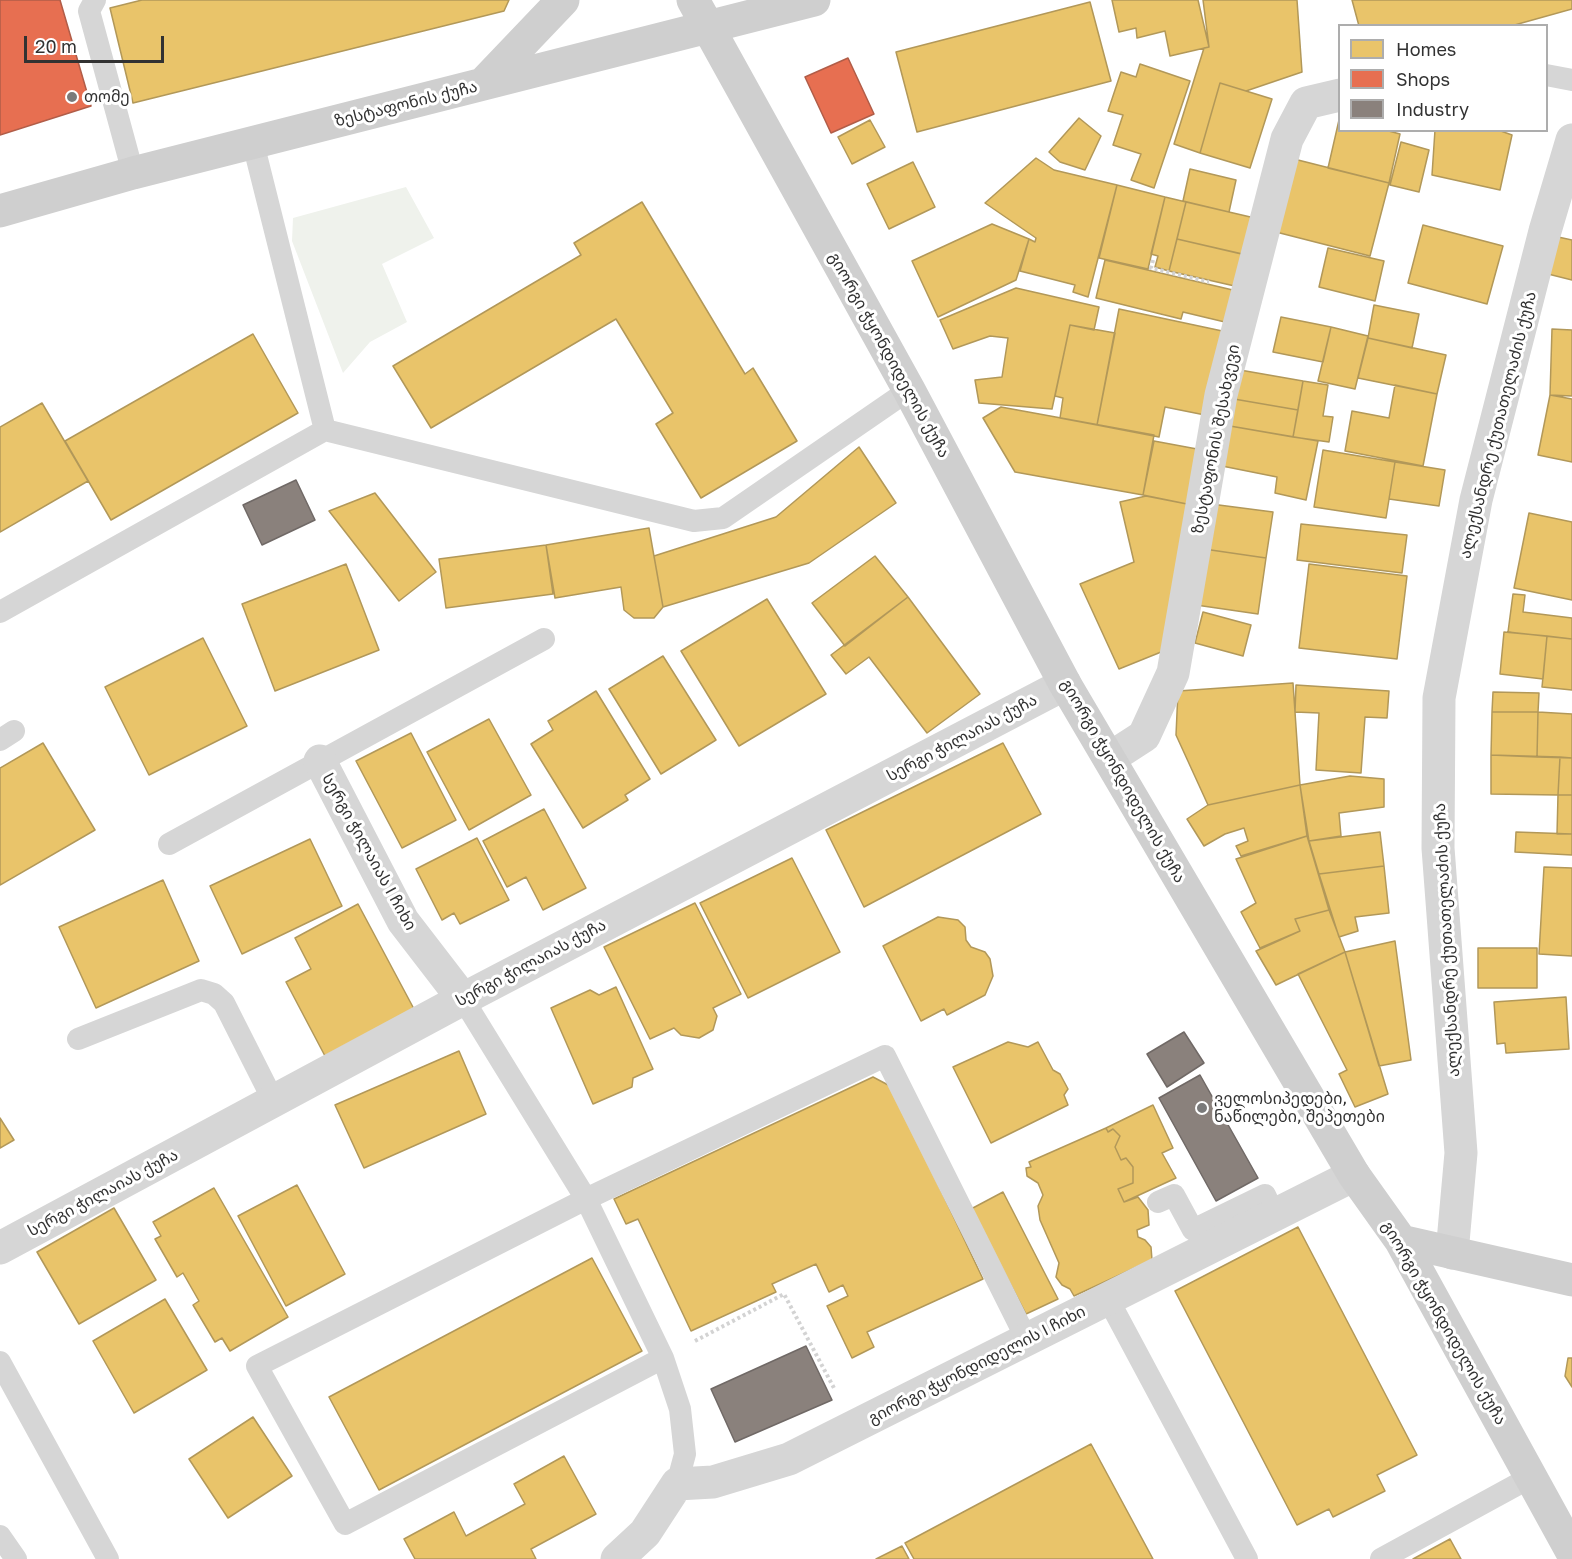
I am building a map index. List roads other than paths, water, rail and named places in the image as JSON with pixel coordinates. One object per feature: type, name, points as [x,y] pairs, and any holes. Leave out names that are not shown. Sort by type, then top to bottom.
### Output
[{"type":"street","points":[[483,84],[563,0]]},
{"type":"street","name":"ზესტაფონის ქუჩა","points":[[0,212],[133,173],[483,84],[701,13],[814,0]]},
{"type":"street","name":"გიორგი ჭყონდიდელის ქუჩა","points":[[701,13],[909,390],[1065,684],[1354,1175],[1401,1241],[1572,1552]]},
{"type":"street","name":"ზესტაფონის შესახვევი","points":[[1110,758],[1144,736],[1173,673],[1221,395],[1287,138],[1306,103],[1338,95]]},
{"type":"street","name":"ალექსანდრე ქუთათელაძის ქუჩა","points":[[1452,1253],[1461,1154],[1438,848],[1438,698],[1476,500],[1545,231],[1572,140]]},
{"type":"street","name":"სერგი ჭილაიას ქუჩა","points":[[0,1248],[463,999],[1065,684]]},
{"type":"street","name":"სერგი ჭილაიას I ჩიხი","points":[[320,761],[403,921],[463,999]]},
{"type":"street","name":"გიორგი ჭყონდიდელის I ჩიხი","points":[[677,1484],[713,1482],[789,1460],[1354,1175]]},
{"type":"street","points":[[1401,1241],[1572,1280]]},
{"type":"street","points":[[617,1559],[645,1533],[677,1484]]},
{"type":"lane","points":[[95,0],[89,11],[133,173]]},
{"type":"lane","points":[[1548,75],[1572,80]]},
{"type":"lane","points":[[253,143],[325,430]]},
{"type":"lane","points":[[0,612],[325,430],[693,521],[723,518],[909,390]]},
{"type":"lane","points":[[170,844],[544,639]]},
{"type":"lane","points":[[78,1039],[201,990],[214,993],[224,1003],[274,1102]]},
{"type":"lane","points":[[463,999],[586,1199],[663,1358],[680,1409],[685,1454],[677,1484]]},
{"type":"lane","points":[[663,1358],[345,1524],[257,1366],[586,1199],[885,1056],[1027,1340]]},
{"type":"lane","points":[[1158,1202],[1174,1195],[1192,1230],[1265,1195],[1275,1216]]},
{"type":"lane","points":[[1108,1299],[1247,1559]]},
{"type":"lane","points":[[0,1362],[108,1559]]},
{"type":"lane","points":[[1381,1559],[1531,1477]]},
{"type":"lane","points":[[0,1536],[16,1559]]},
{"type":"place","name":"თომე","points":[[72,97]]},
{"type":"place","name":"ველოსიპედები, ნაწილები, შეპეთები","points":[[1202,1108]]}]
